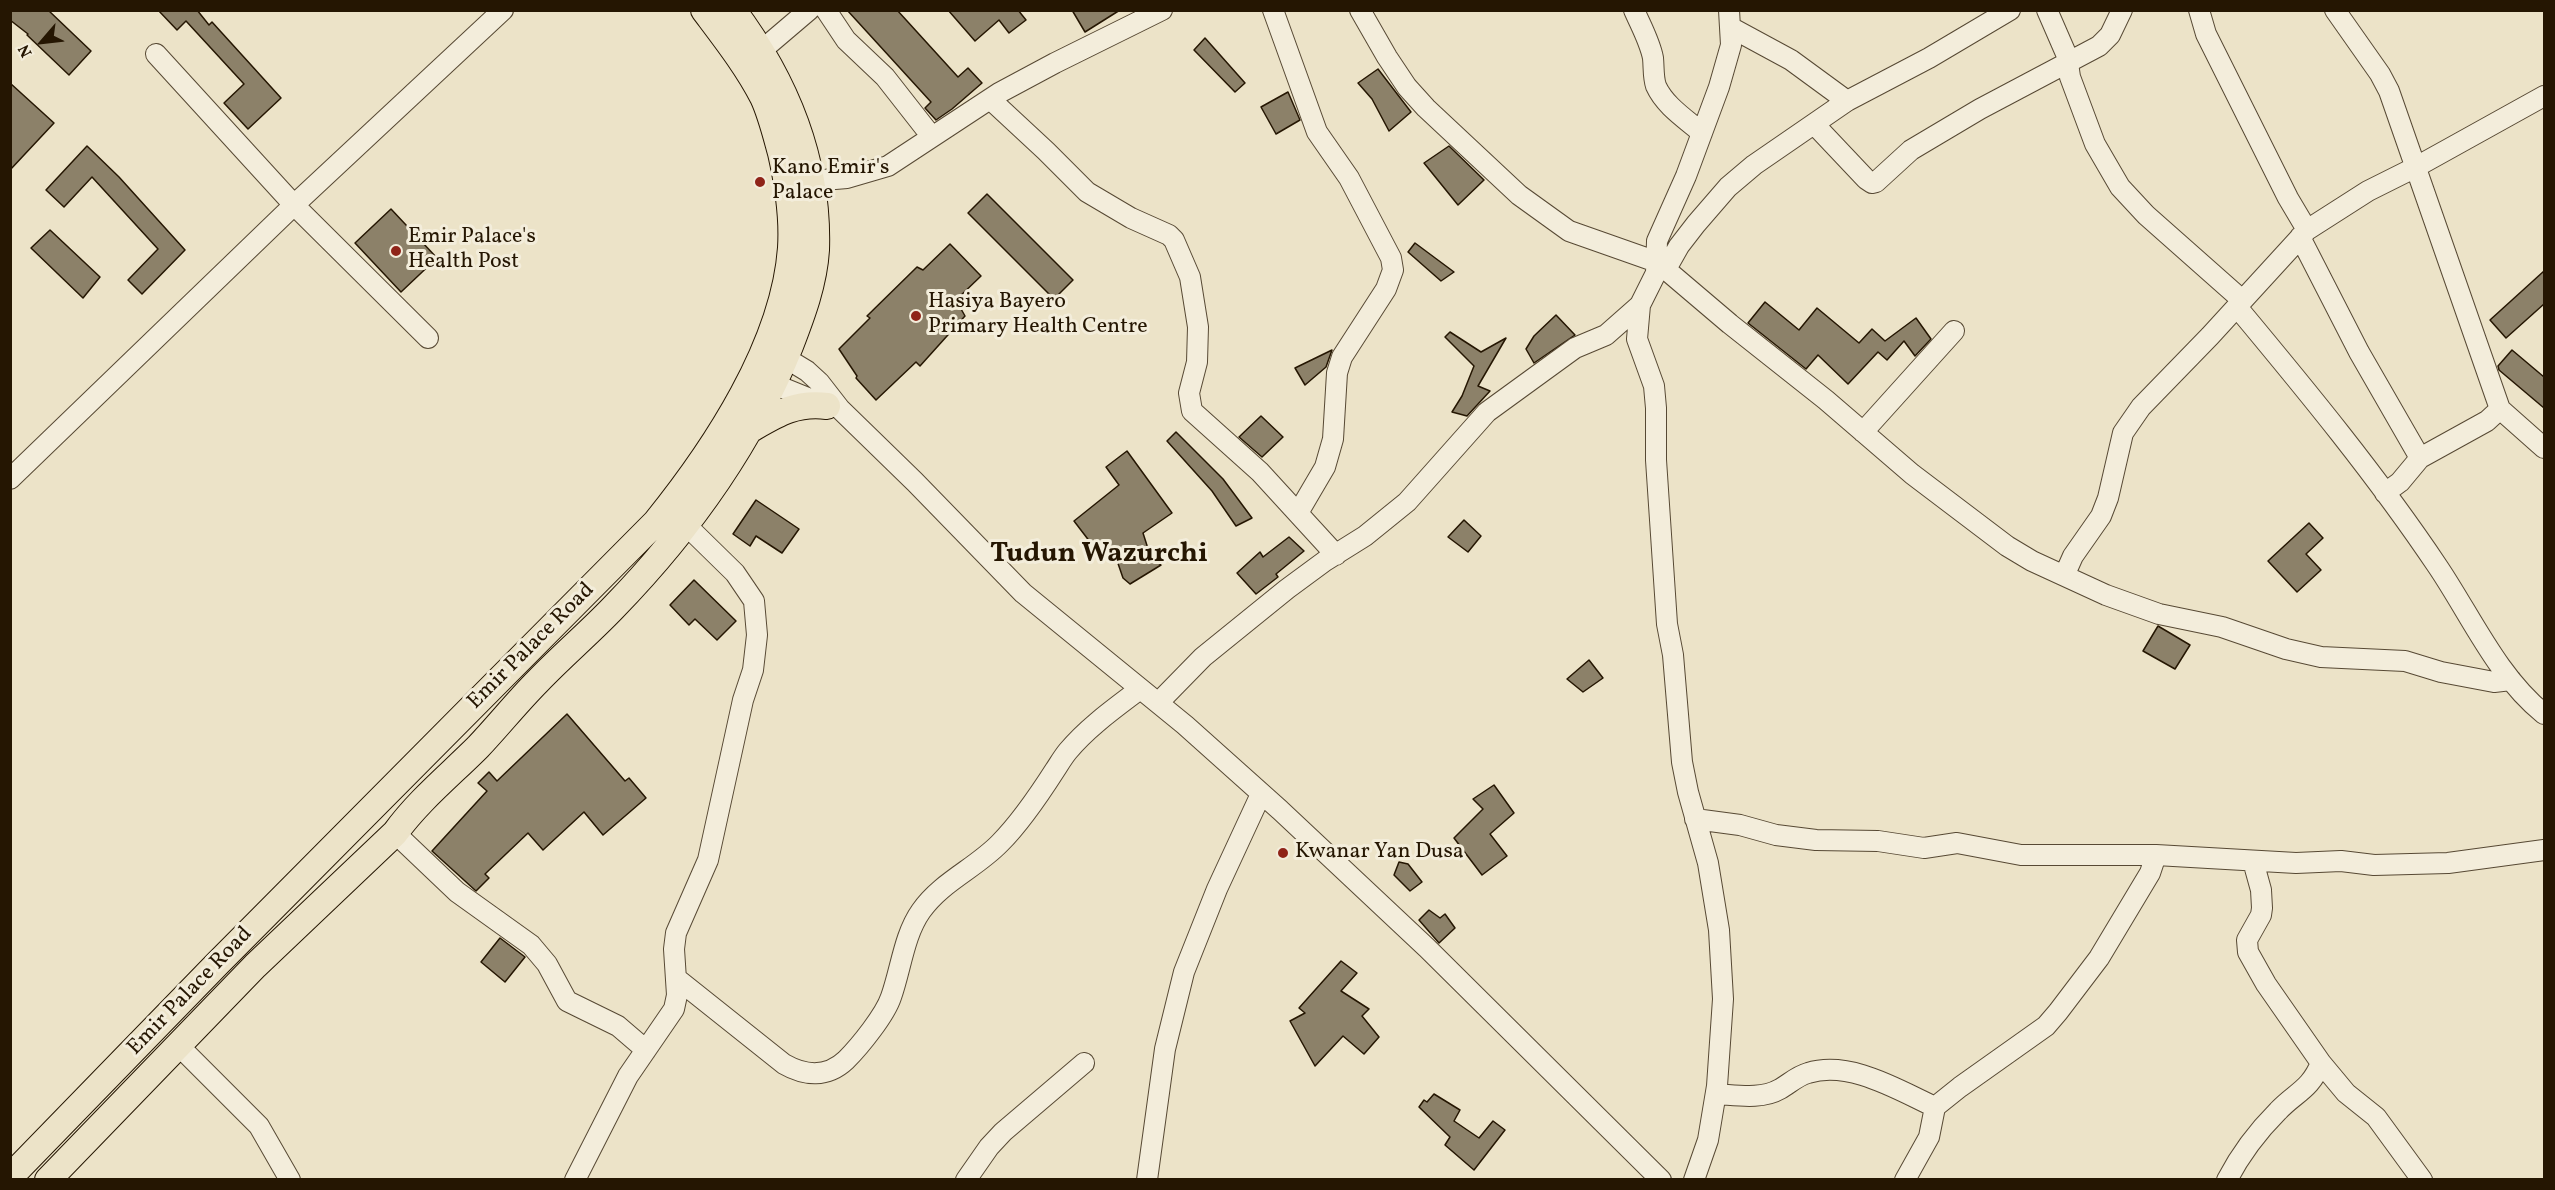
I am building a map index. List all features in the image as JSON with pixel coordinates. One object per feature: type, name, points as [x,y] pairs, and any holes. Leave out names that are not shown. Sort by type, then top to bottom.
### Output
[{"type":"main road","name":"Emir Palace Road","points":[[704,10],[745,66],[764,99],[787,178],[790,249],[775,352]]},
{"type":"main road","name":"Emir Palace Road","points":[[48,1179],[324,898],[395,833],[409,814],[478,746],[537,681],[614,608],[686,525],[718,481],[748,431],[763,380],[775,352],[801,317],[816,252],[811,181],[805,149],[792,110],[762,50],[733,10]]},
{"type":"main road","name":"Emir Palace Road","points":[[10,1177],[225,956],[656,522],[763,380]]},
{"type":"main road","points":[[748,431],[791,407],[817,405],[834,408]]},
{"type":"street","points":[[10,479],[294,205],[503,10]]},
{"type":"street","points":[[762,50],[809,10]]},
{"type":"street","points":[[826,10],[846,40],[885,77],[932,137]]},
{"type":"street","points":[[811,181],[847,178],[888,165],[990,99],[1141,15],[1162,10]]},
{"type":"street","points":[[1273,10],[1317,132],[1361,199],[1393,264],[1392,279],[1342,357],[1337,373],[1333,439],[1325,467],[1298,513]]},
{"type":"street","points":[[1360,10],[1387,57],[1414,94],[1519,195],[1569,231],[1661,265],[1912,474],[2007,546],[2032,561],[2065,574],[2106,595],[2159,614],[2222,627],[2286,649],[2321,657],[2405,661],[2441,672],[2493,682],[2511,680]]},
{"type":"street","points":[[1634,10],[1653,59],[1653,77],[1657,88],[1676,111],[1702,133]]},
{"type":"street","points":[[1158,703],[1203,657],[1287,589],[1365,536],[1407,502],[1487,412],[1575,348],[1606,335],[1640,305],[1661,265],[1728,187],[1754,165],[1847,101],[1929,58],[2010,10]]},
{"type":"street","points":[[2047,10],[2068,63],[2070,77],[2095,144],[2120,187],[2146,215],[2239,303],[2385,493],[2437,566],[2511,680],[2544,714]]},
{"type":"street","points":[[1814,124],[1872,183],[1879,180],[1911,150],[1980,109],[2098,46],[2110,35],[2122,10]]},
{"type":"street","points":[[2199,10],[2206,34],[2288,198],[2360,352],[2420,458]]},
{"type":"street","points":[[2335,10],[2374,65],[2389,91],[2500,409],[2544,447]]},
{"type":"street","points":[[1661,265],[1657,241],[1702,133],[1726,63],[1731,45],[1730,19]]},
{"type":"street","points":[[1730,19],[1847,101]]},
{"type":"street","points":[[156,54],[294,205],[428,338]]},
{"type":"street","points":[[2065,574],[2079,548],[2101,516],[2108,498],[2123,433],[2141,407],[2303,234],[2368,191],[2544,96]]},
{"type":"street","points":[[990,99],[1087,192],[1131,218],[1169,235],[1174,240],[1190,277],[1198,327],[1197,362],[1190,393],[1192,411],[1260,472],[1336,555]]},
{"type":"street","points":[[1640,305],[1637,339],[1654,387],[1656,408],[1656,460],[1667,624],[1673,655],[1682,762],[1708,863],[1719,930],[1723,999],[1716,1094],[1708,1140],[1694,1179]]},
{"type":"street","points":[[1863,432],[1954,332]]},
{"type":"street","points":[[775,352],[819,382],[834,408],[915,482],[1023,594],[1230,764],[1428,948],[1660,1179]]},
{"type":"street","points":[[763,380],[834,408]]},
{"type":"street","points":[[2385,493],[2400,482],[2420,458],[2487,421],[2500,409]]},
{"type":"street","points":[[575,1179],[628,1076],[674,1009],[676,933],[708,860],[756,650],[754,601],[749,592],[735,573],[686,525]]},
{"type":"street","points":[[676,978],[784,1064],[797,1071],[818,1074],[838,1067],[872,1028],[890,999],[920,912],[938,892],[1001,842],[1045,785],[1066,753],[1087,731],[1140,689]]},
{"type":"street","points":[[1147,1179],[1165,1049],[1184,972],[1217,889],[1261,794]]},
{"type":"street","points":[[1695,819],[1816,840],[1878,841],[1924,848],[1957,843],[2021,855],[2156,855],[2296,863],[2341,861],[2374,865],[2448,863],[2544,850]]},
{"type":"street","points":[[395,833],[464,897],[531,945],[547,964],[567,1001],[618,1026],[646,1050]]},
{"type":"street","points":[[1905,1179],[1929,1137],[1935,1107],[2046,1026],[2099,958],[2150,873],[2156,855]]},
{"type":"street","points":[[2253,861],[2261,890],[2262,908],[2261,915],[2247,940],[2248,952],[2266,984],[2321,1063],[2346,1093],[2376,1117],[2422,1179]]},
{"type":"street","points":[[178,1045],[260,1126],[290,1179]]},
{"type":"street","points":[[966,1179],[1003,1132],[1084,1062]]},
{"type":"street","points":[[2226,1179],[2259,1132],[2279,1110],[2311,1083],[2321,1063]]},
{"type":"street","points":[[1716,1094],[1749,1096],[1767,1094],[1807,1073],[1838,1070],[1891,1087],[1935,1107]]},
{"type":"building","points":[[10,10],[48,10],[91,51],[69,75],[28,34],[10,20]]},
{"type":"building","points":[[158,10],[197,10],[209,25],[212,22],[281,98],[248,129],[224,103],[244,84],[186,21],[177,30]]},
{"type":"building","points":[[847,10],[897,10],[958,77],[968,68],[982,83],[936,120],[925,108],[931,102]]},
{"type":"building","points":[[948,10],[1018,10],[1026,20],[1009,33],[999,20],[975,41]]},
{"type":"building","points":[[1072,10],[1120,10],[1085,32]]},
{"type":"building","points":[[1205,38],[1245,83],[1235,92],[1194,50]]},
{"type":"building","points":[[1378,69],[1411,112],[1389,131],[1372,99],[1358,83]]},
{"type":"building","points":[[10,83],[54,123],[10,170]]},
{"type":"building","points":[[1288,92],[1300,120],[1276,134],[1261,107]]},
{"type":"building","points":[[87,146],[119,177],[185,250],[142,294],[128,280],[158,249],[92,177],[64,207],[46,190]]},
{"type":"building","points":[[1449,146],[1484,180],[1458,205],[1424,163]]},
{"type":"building","points":[[987,194],[1073,280],[1054,299],[968,213]]},
{"type":"building","name":"Emir Palace's Health Post","points":[[391,209],[437,258],[401,292],[355,243]]},
{"type":"building","points":[[50,230],[100,277],[83,298],[31,248]]},
{"type":"building","points":[[1415,243],[1454,272],[1441,281],[1408,252]]},
{"type":"building","points":[[950,244],[981,276],[956,300],[965,316],[920,366],[916,362],[876,400],[856,378],[857,376],[839,349],[870,318],[867,316],[917,267],[923,270]]},
{"type":"building","points":[[2544,271],[2544,304],[2506,338],[2490,320]]},
{"type":"building","points":[[1765,302],[1799,330],[1817,308],[1859,343],[1872,329],[1885,341],[1916,318],[1931,339],[1915,356],[1904,341],[1887,360],[1878,352],[1848,384],[1818,355],[1806,369],[1748,323]]},
{"type":"building","points":[[1556,315],[1575,335],[1534,363],[1526,349],[1534,336]]},
{"type":"building","points":[[1450,332],[1481,352],[1506,338],[1478,386],[1490,391],[1467,416],[1452,412],[1462,396],[1474,366],[1445,337]]},
{"type":"building","points":[[1332,350],[1326,367],[1305,385],[1295,368]]},
{"type":"building","points":[[2512,350],[2544,377],[2544,408],[2499,370],[2498,366]]},
{"type":"building","points":[[1261,416],[1283,437],[1262,457],[1239,437]]},
{"type":"building","points":[[1176,432],[1223,479],[1252,518],[1236,526],[1212,491],[1167,441]]},
{"type":"building","points":[[1127,451],[1172,513],[1143,533],[1151,558],[1161,565],[1130,584],[1123,578],[1112,546],[1100,555],[1074,521],[1119,485],[1106,467]]},
{"type":"building","points":[[756,500],[799,529],[782,553],[756,536],[750,546],[733,534]]},
{"type":"building","points":[[1464,520],[1481,536],[1468,552],[1448,537]]},
{"type":"building","points":[[2309,523],[2323,538],[2306,554],[2321,570],[2297,592],[2268,561]]},
{"type":"building","points":[[1289,537],[1304,551],[1276,574],[1278,577],[1256,594],[1237,573],[1260,552],[1263,557]]},
{"type":"building","points":[[694,580],[736,621],[717,640],[695,619],[689,625],[670,605]]},
{"type":"building","points":[[2158,626],[2190,645],[2175,669],[2143,651]]},
{"type":"building","points":[[1589,660],[1603,678],[1583,692],[1567,679]]},
{"type":"building","points":[[567,714],[625,781],[629,778],[646,798],[603,835],[584,812],[543,850],[528,833],[485,874],[489,878],[476,891],[432,851],[487,791],[478,783],[489,772],[497,781]]},
{"type":"building","points":[[1494,785],[1514,813],[1490,834],[1507,856],[1482,875],[1454,838],[1483,809],[1473,799]]},
{"type":"building","points":[[1399,862],[1408,864],[1422,882],[1410,891],[1394,875]]},
{"type":"building","points":[[1429,910],[1440,918],[1445,914],[1455,928],[1439,943],[1419,920]]},
{"type":"building","points":[[500,938],[525,957],[505,982],[481,962]]},
{"type":"building","points":[[1341,961],[1357,973],[1341,991],[1369,1009],[1362,1016],[1379,1037],[1364,1054],[1343,1036],[1315,1066],[1290,1021],[1305,1013],[1299,1008]]},
{"type":"building","points":[[1434,1094],[1460,1110],[1454,1121],[1479,1138],[1493,1121],[1505,1130],[1474,1170],[1445,1145],[1450,1137],[1419,1107],[1424,1100],[1427,1102]]},
{"type":"place","name":"Kano Emir's Palace","points":[[760,182]]},
{"type":"place","name":"Emir Palace's Health Post","points":[[396,251]]},
{"type":"place","name":"Hasiya Bayero Primary Health Centre","points":[[916,316]]},
{"type":"place","name":"Kwanar Yan Dusa","points":[[1283,853]]},
{"type":"district","name":"Tudun Wazurchi","points":[[1099,556]]}]
